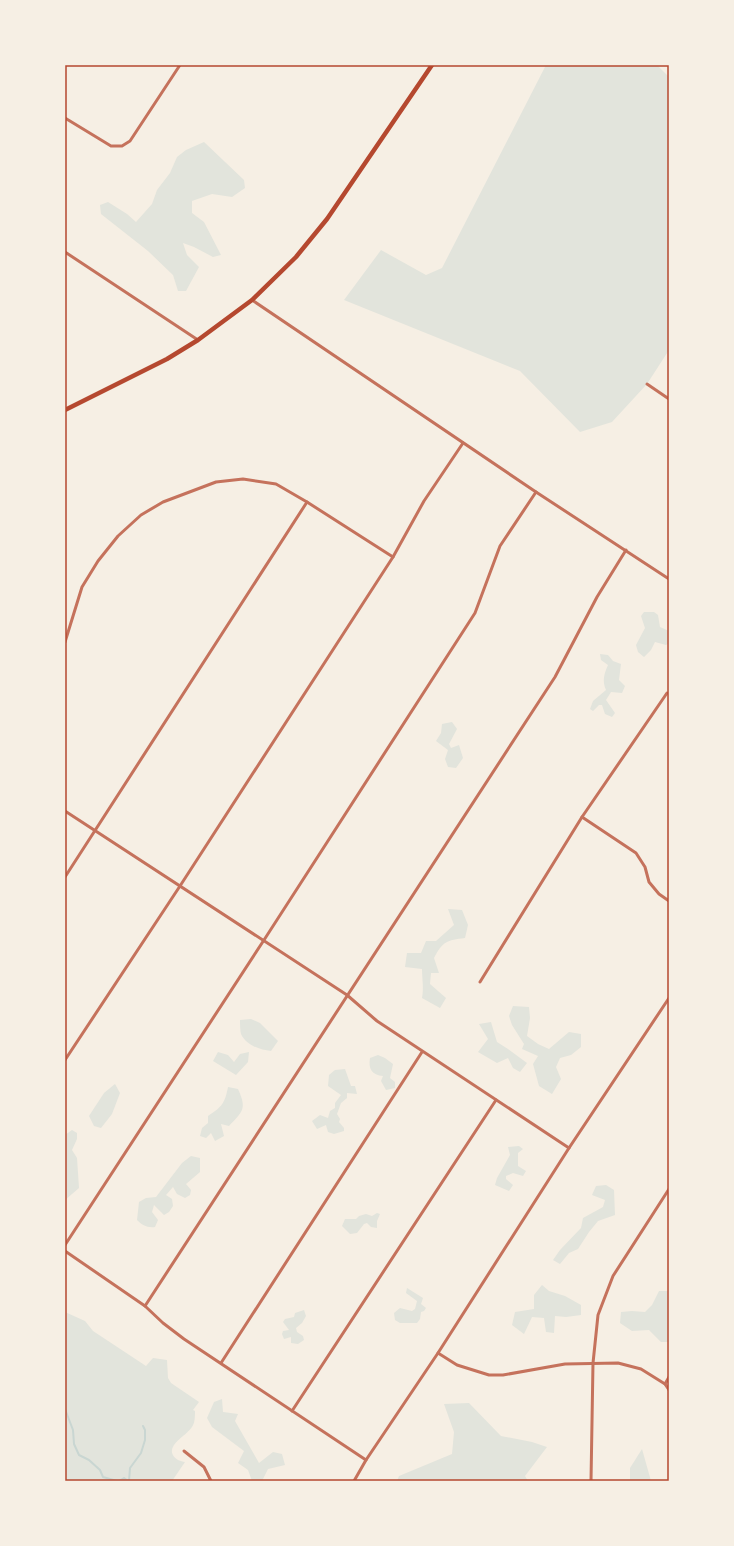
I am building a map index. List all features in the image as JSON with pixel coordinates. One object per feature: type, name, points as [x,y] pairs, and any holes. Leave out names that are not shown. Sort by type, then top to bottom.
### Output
[{"type":"main road","points":[[65,410],[167,359],[198,340],[252,300],[296,257],[327,219],[432,65]]},
{"type":"street","points":[[65,118],[111,146],[122,146],[130,141],[180,65]]},
{"type":"street","points":[[65,252],[198,340]]},
{"type":"street","points":[[252,300],[536,492],[669,579]]},
{"type":"street","points":[[647,384],[669,399]]},
{"type":"street","points":[[65,1060],[180,886],[393,557],[424,501],[463,443]]},
{"type":"street","points":[[65,642],[82,587],[98,561],[118,536],[141,515],[189,492],[216,482],[243,479],[276,484],[393,557]]},
{"type":"street","points":[[65,1245],[475,613],[500,546],[536,492]]},
{"type":"street","points":[[65,877],[307,502]]},
{"type":"street","points":[[145,1306],[556,677],[597,597],[626,550]]},
{"type":"street","points":[[480,982],[582,817],[667,693]]},
{"type":"street","points":[[65,810],[347,995],[377,1021],[569,1148]]},
{"type":"street","points":[[582,817],[636,853],[645,867],[649,882],[659,894],[669,901]]},
{"type":"street","points":[[354,1481],[366,1460],[438,1353],[569,1148],[669,998]]},
{"type":"street","points":[[221,1363],[422,1052]]},
{"type":"street","points":[[292,1411],[496,1100]]},
{"type":"street","points":[[591,1481],[594,1363],[598,1315],[613,1276],[669,1189]]},
{"type":"street","points":[[65,1252],[145,1306],[163,1323],[184,1339],[366,1460]]},
{"type":"street","points":[[438,1353],[456,1365],[489,1375],[503,1375],[565,1364],[618,1362],[641,1369],[664,1384],[669,1390]]},
{"type":"street","points":[[664,1384],[669,1378]]},
{"type":"street","points":[[184,1451],[204,1467],[211,1481]]},
{"type":"shaded area","points":[[546,65],[657,65],[669,77],[669,350],[647,384],[612,422],[580,432],[520,371],[344,300],[381,250],[426,275],[442,268]]},
{"type":"shaded area","points":[[204,142],[244,180],[245,188],[232,197],[212,194],[192,201],[192,213],[204,222],[221,255],[213,257],[183,243],[187,255],[199,267],[186,291],[178,291],[173,275],[148,251],[101,214],[100,205],[108,202],[127,214],[136,222],[152,204],[157,190],[170,173],[177,157],[186,150]]},
{"type":"shaded area","points":[[644,612],[654,612],[658,615],[660,627],[669,631],[669,643],[666,645],[655,642],[651,650],[644,657],[638,652],[636,645],[645,628],[641,616]]},
{"type":"shaded area","points":[[600,654],[608,655],[613,661],[621,664],[619,680],[625,686],[622,693],[611,692],[606,700],[615,713],[612,717],[605,714],[602,705],[599,705],[593,711],[590,709],[593,701],[606,690],[604,678],[608,665],[601,660]]},
{"type":"shaded area","points":[[452,722],[457,729],[449,744],[451,748],[459,745],[463,758],[456,768],[448,767],[445,759],[448,750],[436,741],[441,733],[442,724]]},
{"type":"shaded area","points":[[448,909],[462,910],[468,925],[465,938],[449,941],[440,948],[434,958],[439,973],[431,973],[430,984],[446,998],[440,1008],[422,998],[422,969],[405,967],[407,953],[421,953],[426,941],[436,941],[454,925]]},
{"type":"shaded area","points":[[513,1006],[529,1007],[530,1018],[527,1036],[538,1044],[549,1049],[569,1032],[581,1034],[581,1047],[571,1055],[560,1058],[556,1067],[561,1079],[552,1094],[539,1086],[533,1064],[538,1056],[522,1049],[524,1044],[512,1025],[509,1016]]},
{"type":"shaded area","points":[[251,1019],[260,1023],[278,1041],[271,1051],[254,1046],[243,1038],[241,1034],[240,1020]]},
{"type":"shaded area","points":[[491,1022],[497,1042],[527,1063],[520,1072],[513,1068],[508,1058],[497,1063],[478,1052],[488,1039],[479,1024]]},
{"type":"shaded area","points":[[218,1052],[228,1055],[234,1062],[240,1054],[249,1052],[248,1062],[236,1075],[213,1061]]},
{"type":"shaded area","points":[[378,1055],[393,1064],[390,1078],[395,1082],[395,1088],[386,1090],[381,1081],[383,1076],[374,1073],[370,1068],[370,1058]]},
{"type":"shaded area","points":[[345,1069],[351,1086],[355,1086],[357,1094],[347,1093],[347,1098],[341,1103],[337,1114],[344,1131],[334,1134],[328,1132],[326,1125],[317,1129],[312,1121],[320,1115],[328,1118],[330,1111],[335,1108],[335,1103],[341,1095],[328,1086],[329,1075],[335,1070]]},
{"type":"shaded area","points":[[115,1084],[120,1093],[112,1114],[101,1128],[94,1126],[89,1116],[104,1093]]},
{"type":"shaded area","points":[[228,1087],[238,1089],[241,1096],[243,1106],[238,1117],[229,1126],[221,1124],[224,1136],[215,1141],[211,1133],[206,1138],[200,1136],[202,1128],[208,1123],[208,1116],[217,1110],[224,1101]]},
{"type":"shaded area","points":[[72,1130],[77,1133],[77,1139],[72,1150],[77,1158],[79,1188],[65,1200],[65,1135]]},
{"type":"shaded area","points":[[519,1146],[523,1149],[518,1153],[518,1166],[526,1171],[523,1176],[513,1173],[506,1176],[506,1179],[513,1185],[509,1191],[495,1185],[497,1178],[510,1155],[508,1147]]},
{"type":"shaded area","points":[[191,1156],[200,1158],[200,1172],[186,1184],[191,1190],[190,1195],[185,1198],[177,1194],[173,1187],[166,1195],[172,1199],[173,1206],[169,1212],[164,1215],[154,1205],[152,1212],[158,1220],[155,1227],[145,1226],[137,1220],[139,1202],[146,1198],[156,1197],[182,1163]]},
{"type":"shaded area","points":[[606,1185],[614,1190],[615,1215],[598,1221],[578,1249],[569,1253],[560,1264],[553,1260],[560,1250],[581,1228],[583,1218],[603,1207],[605,1200],[592,1195],[596,1186]]},
{"type":"shaded area","points":[[377,1213],[380,1214],[377,1221],[377,1228],[371,1227],[367,1223],[364,1224],[357,1233],[350,1234],[342,1226],[345,1219],[356,1219],[359,1216],[366,1214],[372,1216]]},
{"type":"shaded area","points":[[542,1285],[549,1291],[565,1296],[581,1305],[581,1315],[566,1317],[555,1316],[554,1333],[546,1332],[544,1318],[532,1317],[524,1334],[512,1325],[515,1312],[534,1309],[534,1295]]},
{"type":"shaded area","points":[[407,1288],[423,1298],[421,1304],[426,1308],[421,1312],[420,1319],[417,1323],[400,1323],[395,1320],[394,1313],[400,1308],[412,1311],[415,1309],[417,1301],[406,1293]]},
{"type":"shaded area","points":[[659,1291],[669,1291],[669,1342],[661,1342],[649,1330],[632,1331],[620,1323],[621,1312],[645,1312],[652,1305]]},
{"type":"shaded area","points":[[304,1310],[306,1316],[302,1323],[296,1328],[297,1332],[303,1336],[304,1340],[298,1344],[291,1343],[291,1337],[284,1339],[282,1334],[283,1331],[289,1330],[283,1322],[285,1319],[294,1317],[295,1313]]},
{"type":"shaded area","points":[[65,1312],[85,1321],[93,1331],[146,1366],[153,1358],[167,1360],[168,1378],[171,1383],[199,1402],[193,1410],[195,1411],[195,1419],[193,1425],[172,1448],[172,1454],[176,1459],[185,1462],[172,1481],[65,1481]]},
{"type":"shaded area","points":[[222,1399],[223,1412],[238,1414],[235,1421],[259,1463],[273,1452],[282,1454],[285,1465],[268,1469],[262,1481],[252,1481],[248,1470],[238,1463],[244,1451],[212,1427],[207,1418],[214,1402]]},
{"type":"shaded area","points":[[469,1403],[501,1436],[532,1442],[547,1447],[525,1476],[528,1481],[397,1481],[399,1476],[452,1454],[454,1432],[444,1404]]},
{"type":"shaded area","points":[[642,1449],[651,1481],[630,1481],[630,1468]]},
{"type":"waterway","points":[[65,1409],[73,1430],[74,1444],[79,1455],[89,1460],[100,1470],[103,1477],[117,1481]]},
{"type":"waterway","points":[[129,1481],[130,1468],[141,1453],[145,1440],[145,1430],[143,1426]]},
{"type":"waterway","points":[[119,1481],[124,1478],[128,1481]]}]
